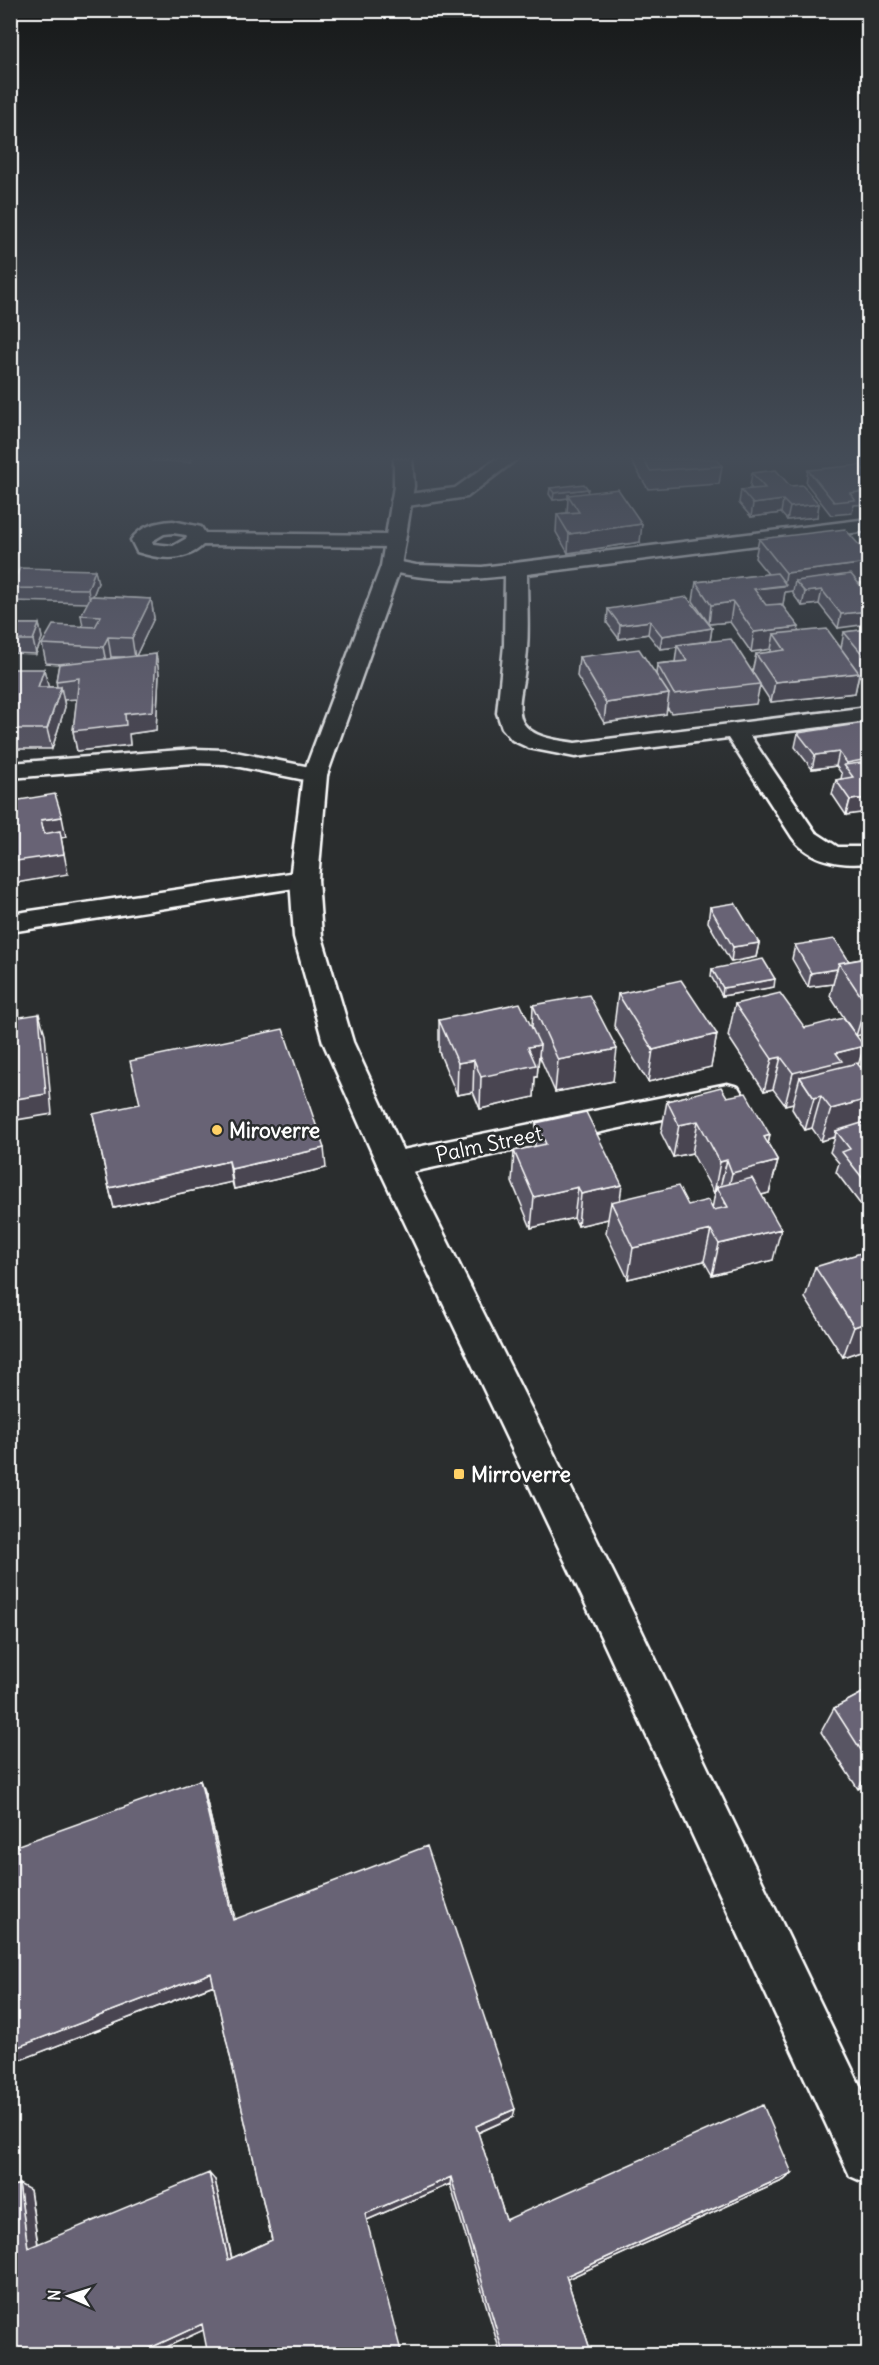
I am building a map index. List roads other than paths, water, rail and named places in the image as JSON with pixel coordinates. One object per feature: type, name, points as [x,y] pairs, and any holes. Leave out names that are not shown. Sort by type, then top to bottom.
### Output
[{"type":"street","points":[[387,569],[315,775],[304,879],[308,937],[338,1042],[393,1164],[610,1610],[868,2158]]},
{"type":"street","points":[[414,569],[471,573],[504,569]]},
{"type":"street","points":[[516,569],[516,656],[508,708],[511,722],[526,737],[546,746],[575,750],[868,714]]},
{"type":"street","points":[[735,731],[813,846],[827,853],[844,856],[868,855]]},
{"type":"street","points":[[10,771],[194,756],[225,757],[315,775]]},
{"type":"street","points":[[10,923],[304,879]]},
{"type":"street","name":"Palm Street","points":[[393,1164],[727,1095]]},
{"type":"place","name":"Miroverre","points":[[217,1130]]},
{"type":"place","name":"Mirroverre","points":[[459,1474]]}]
